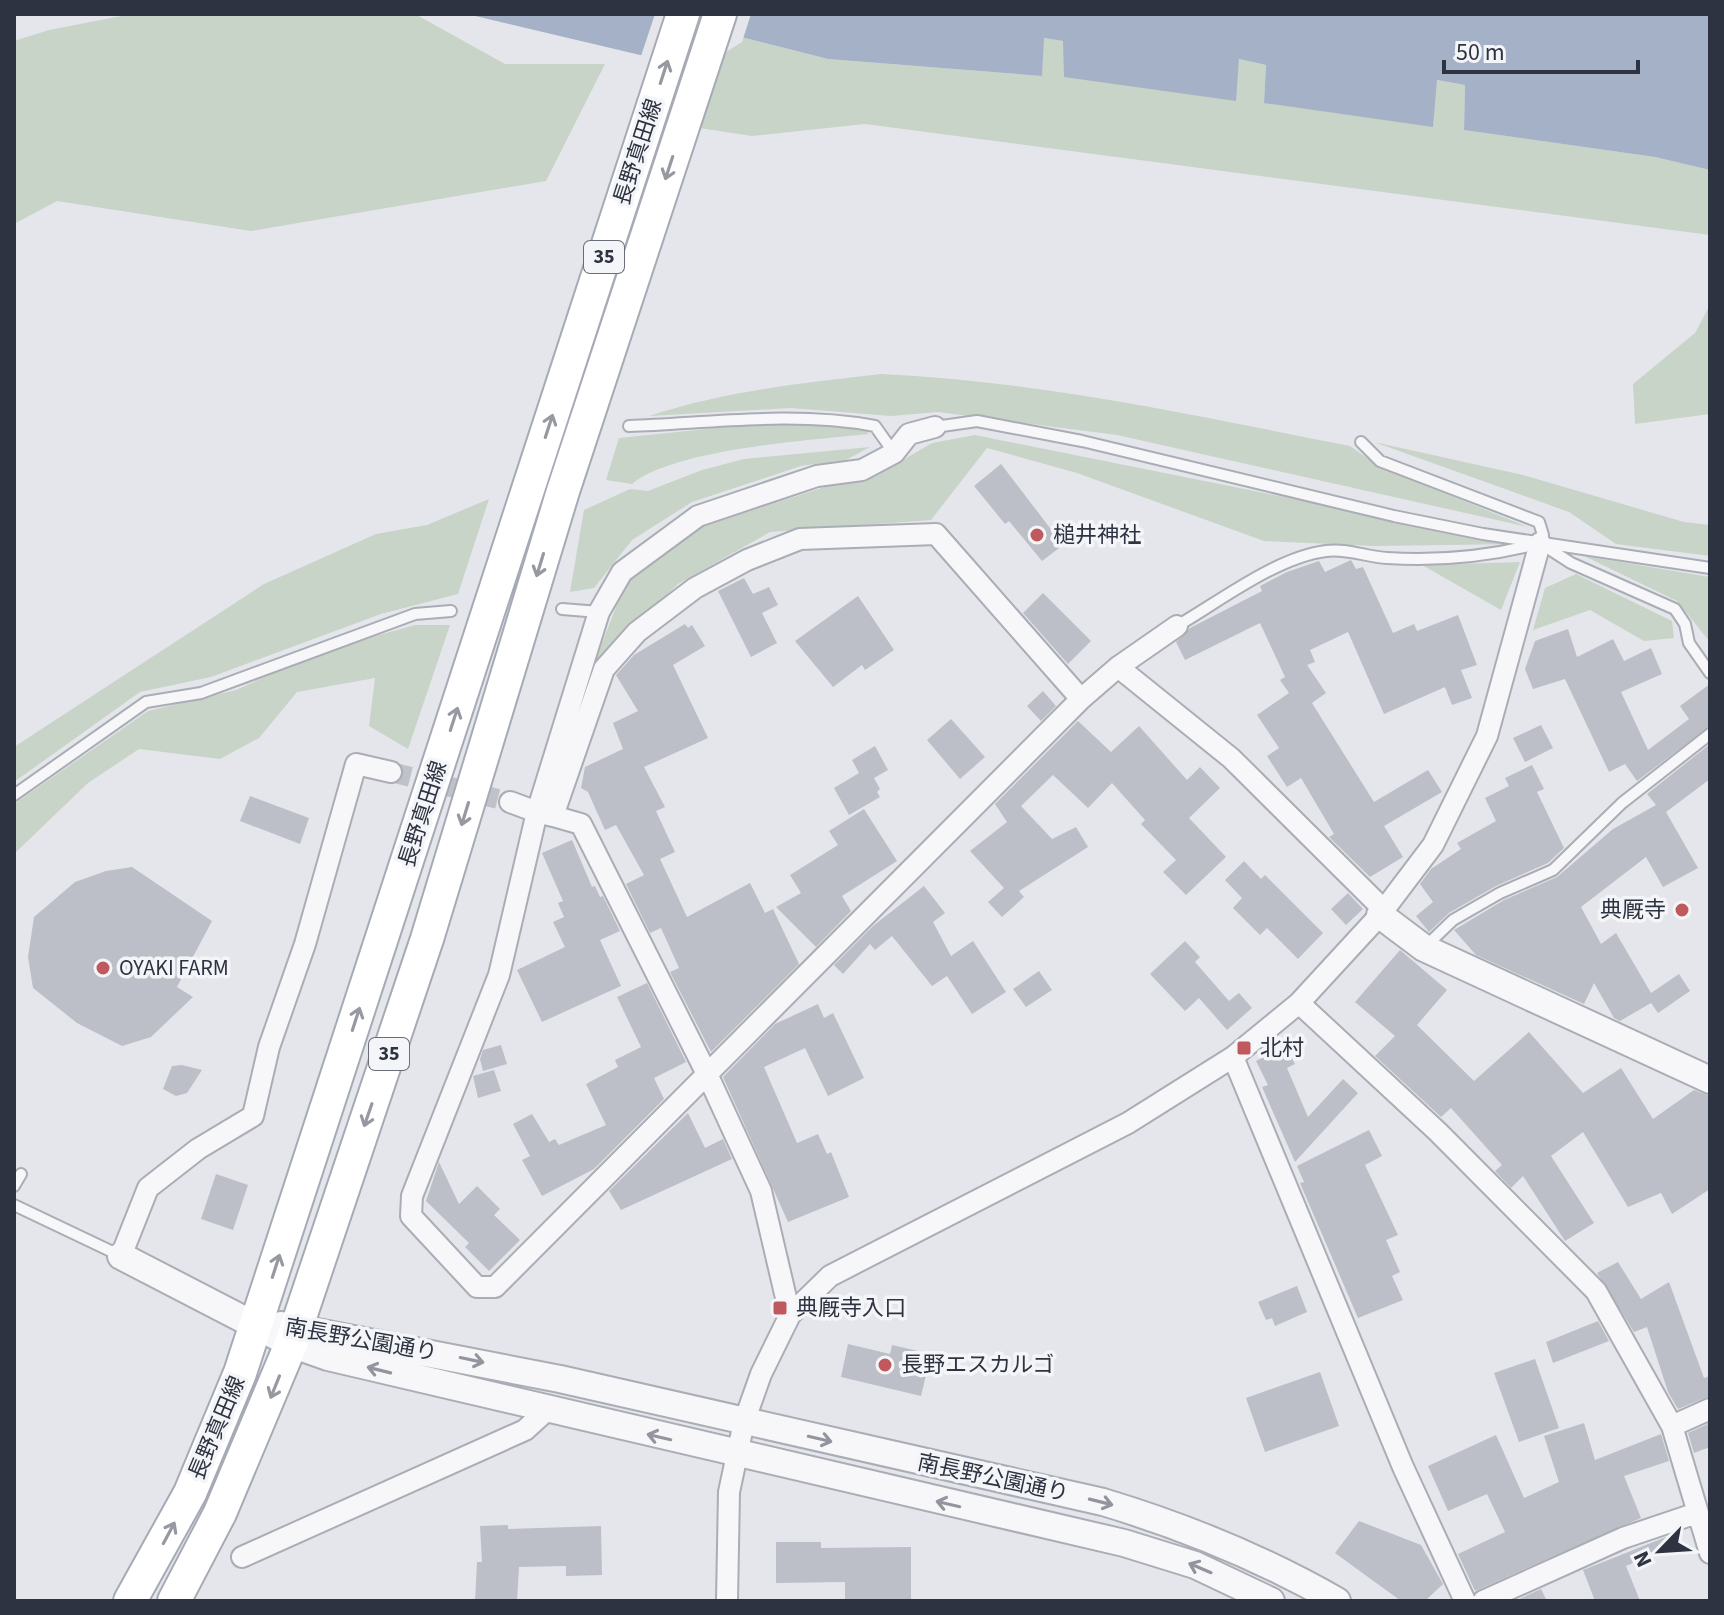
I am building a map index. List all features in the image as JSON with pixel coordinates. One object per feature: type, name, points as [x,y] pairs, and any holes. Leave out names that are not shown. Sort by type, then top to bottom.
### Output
[{"type":"main road","name":"長野真田線","points":[[130,1601],[190,1493],[257,1323],[683,14]]},
{"type":"main road","name":"長野真田線","points":[[174,1601],[220,1513],[294,1335],[427,939],[563,491],[720,14]]},
{"type":"street","points":[[935,427],[909,434],[894,453],[862,470],[817,476],[698,516],[622,572],[599,612],[499,975],[412,1196],[411,1216],[477,1287],[495,1287],[1081,699],[1118,667],[1177,626]]},
{"type":"street","points":[[545,814],[604,669],[628,641],[695,588],[747,560],[800,539],[936,534],[1081,699]]},
{"type":"street","points":[[727,1601],[729,1492],[735,1454],[761,1374],[790,1315],[830,1276],[1128,1123],[1233,1057],[1299,1003],[1382,912],[1433,845],[1487,736],[1540,543]]},
{"type":"street","points":[[1118,667],[1231,758],[1382,912],[1424,948],[1710,1080]]},
{"type":"street","points":[[257,1323],[121,1256],[148,1188],[198,1149],[253,1116],[269,1047],[305,944],[356,764],[391,772]]},
{"type":"street","points":[[510,802],[581,824],[708,1076],[761,1191],[790,1315]]},
{"type":"street","points":[[1299,1003],[1438,1132],[1596,1291],[1672,1426],[1710,1553]]},
{"type":"street","points":[[1233,1057],[1403,1467],[1465,1601]]},
{"type":"street","name":"南長野公園通り","points":[[257,1323],[294,1335],[560,1379],[1103,1502],[1167,1521],[1248,1554],[1337,1601]]},
{"type":"street","name":"南長野公園通り","points":[[294,1335],[328,1357],[1124,1543],[1195,1565],[1271,1601]]},
{"type":"street","points":[[1672,1426],[1710,1409]]},
{"type":"street","points":[[242,1557],[525,1430],[547,1410]]},
{"type":"street","points":[[1483,1601],[1623,1538],[1697,1513]]},
{"type":"lane","points":[[629,426],[787,418],[850,421],[875,426],[894,453]]},
{"type":"lane","points":[[935,427],[977,421],[1097,445],[1394,516],[1540,543],[1710,568]]},
{"type":"lane","points":[[1361,442],[1380,461],[1539,522],[1543,535],[1540,543]]},
{"type":"lane","points":[[1177,626],[1279,567],[1310,554],[1329,550],[1386,558],[1474,555],[1503,553],[1540,543],[1571,563],[1675,609],[1685,624],[1689,643],[1710,673]]},
{"type":"lane","points":[[562,609],[599,612]]},
{"type":"lane","points":[[14,795],[146,702],[201,693],[415,614],[451,611]]},
{"type":"lane","points":[[1424,948],[1453,920],[1500,893],[1553,870],[1622,803],[1710,734]]},
{"type":"lane","points":[[14,1186],[21,1174]]},
{"type":"lane","points":[[14,1205],[121,1256]]},
{"type":"green space","points":[[132,14],[415,14],[505,64],[605,64],[546,181],[251,231],[57,201],[14,224],[14,41],[49,30]]},
{"type":"green space","points":[[741,37],[828,59],[1042,76],[1043,38],[1063,41],[1235,101],[1239,59],[1266,65],[1264,102],[1433,126],[1436,80],[1465,85],[1464,130],[1655,157],[1710,170],[1710,235],[865,124],[752,136],[673,124],[695,68]]},
{"type":"green space","points":[[1710,305],[1710,414],[1635,424],[1633,384],[1695,333]]},
{"type":"green space","points":[[881,374],[1058,392],[1350,446],[1380,467],[1528,527],[1117,435],[938,412],[891,416],[791,408],[649,416],[735,394]]},
{"type":"green space","points":[[754,424],[861,426],[869,434],[710,454],[652,472],[632,484],[606,480],[619,438]]},
{"type":"green space","points":[[975,435],[1518,544],[1374,546],[1264,541],[1077,473],[987,448],[931,520],[770,532],[678,584],[593,666],[625,584],[662,550],[701,527],[896,464],[932,443]]},
{"type":"green space","points":[[1374,442],[1523,475],[1684,522],[1710,525],[1710,556],[1616,544],[1569,512]]},
{"type":"green space","points":[[870,447],[846,460],[801,466],[692,502],[632,540],[594,588],[570,592],[584,510],[630,489],[648,491],[702,470],[744,459]]},
{"type":"green space","points":[[489,499],[458,594],[381,614],[211,677],[140,692],[14,782],[14,747],[264,584],[376,534],[427,525]]},
{"type":"green space","points":[[1584,556],[1710,577],[1710,642],[1677,601]]},
{"type":"green space","points":[[1520,562],[1501,610],[1422,565]]},
{"type":"green space","points":[[1576,574],[1672,621],[1674,638],[1644,641],[1590,610],[1533,630],[1545,588]]},
{"type":"green space","points":[[415,625],[450,625],[408,749],[369,726],[375,678],[297,692],[259,738],[220,759],[139,749],[88,783],[14,854],[14,804],[148,711],[236,690],[322,651]]},
{"type":"water","points":[[467,14],[1710,14],[1710,170],[1655,157],[1464,130],[1465,85],[1437,80],[1433,127],[1264,103],[1266,65],[1239,59],[1236,101],[1064,77],[1063,41],[1044,38],[1042,76],[828,59],[741,37],[695,68]]},
{"type":"pier","points":[[655,14],[751,14],[742,42],[694,72],[640,59]]},
{"type":"building","points":[[1001,464],[1063,545],[1042,561],[1009,521],[1005,524],[974,486]]},
{"type":"building","points":[[1351,560],[1356,569],[1363,567],[1393,633],[1414,624],[1417,631],[1458,615],[1477,665],[1461,670],[1472,698],[1452,705],[1445,687],[1384,714],[1348,632],[1310,650],[1315,662],[1307,665],[1326,693],[1312,703],[1374,802],[1428,770],[1442,792],[1384,826],[1403,857],[1370,877],[1329,837],[1334,834],[1301,778],[1287,787],[1267,756],[1279,748],[1257,715],[1289,693],[1280,680],[1285,677],[1260,623],[1185,660],[1176,642],[1190,628],[1262,591],[1260,586],[1287,572],[1319,561],[1325,572]]},
{"type":"building","points":[[744,578],[753,594],[769,587],[778,605],[762,613],[777,643],[751,657],[718,591]]},
{"type":"building","points":[[1043,593],[1091,641],[1068,664],[1023,613]]},
{"type":"building","points":[[858,596],[894,650],[865,670],[862,665],[833,687],[795,641]]},
{"type":"building","points":[[685,624],[688,628],[692,625],[705,646],[673,665],[708,738],[644,767],[665,807],[656,811],[675,852],[660,859],[687,917],[750,883],[765,913],[773,909],[799,964],[711,1052],[670,972],[679,968],[661,928],[650,933],[626,884],[644,875],[616,825],[605,830],[588,792],[581,788],[585,767],[623,749],[613,723],[638,711],[616,675],[634,655]]},
{"type":"building","points":[[1568,629],[1577,657],[1613,639],[1624,661],[1651,648],[1662,674],[1621,692],[1648,750],[1689,719],[1680,706],[1710,684],[1710,726],[1637,781],[1625,764],[1609,772],[1565,679],[1533,689],[1525,669],[1535,641]]},
{"type":"building","points":[[1043,691],[1056,706],[1041,721],[1027,706]]},
{"type":"building","points":[[951,719],[985,757],[960,779],[927,740]]},
{"type":"building","points":[[1078,721],[1111,752],[1139,726],[1187,780],[1200,767],[1220,788],[1189,818],[1226,857],[1186,895],[1163,872],[1176,860],[1141,824],[1145,820],[1112,783],[1088,808],[1053,775],[1021,806],[1052,839],[1076,827],[1088,847],[1019,891],[1024,897],[1002,917],[988,902],[1004,888],[970,851],[1007,822],[995,804]]},
{"type":"building","points":[[1541,725],[1553,748],[1525,762],[1513,738]]},
{"type":"building","points":[[1710,744],[1710,779],[1666,812],[1698,868],[1663,887],[1646,857],[1581,907],[1601,944],[1616,933],[1651,993],[1679,974],[1690,991],[1658,1013],[1651,1003],[1620,1021],[1614,1018],[1594,983],[1584,1004],[1476,955],[1454,930],[1504,900],[1557,877],[1613,829],[1656,805],[1647,794]]},
{"type":"building","points":[[875,746],[888,770],[874,778],[880,789],[877,792],[880,797],[849,815],[834,788],[859,773],[852,760]]},
{"type":"building","points":[[1532,765],[1544,789],[1537,792],[1564,848],[1548,863],[1496,886],[1449,913],[1429,932],[1416,916],[1433,902],[1420,884],[1431,869],[1461,849],[1457,843],[1496,821],[1485,798],[1509,786],[1505,778]]},
{"type":"building","points":[[250,796],[309,818],[300,844],[240,821]]},
{"type":"building","points":[[864,809],[897,861],[842,896],[851,911],[816,947],[776,907],[801,893],[790,875],[838,845],[829,831]]},
{"type":"building","points":[[572,840],[592,887],[595,886],[600,897],[603,896],[620,931],[600,940],[621,986],[542,1022],[517,970],[565,947],[553,922],[564,917],[558,903],[563,901],[542,853]]},
{"type":"building","points":[[1244,861],[1261,879],[1265,875],[1323,933],[1298,959],[1267,928],[1260,935],[1233,908],[1242,898],[1225,880]]},
{"type":"building","points":[[132,867],[212,921],[177,987],[193,997],[151,1037],[122,1046],[77,1023],[33,988],[28,957],[34,917],[75,882],[106,871]]},
{"type":"building","points":[[924,886],[945,913],[933,922],[951,956],[973,941],[1006,992],[972,1014],[947,976],[932,986],[892,936],[875,950],[870,944],[843,974],[834,965],[873,926]]},
{"type":"building","points":[[1348,893],[1363,909],[1346,925],[1331,909]]},
{"type":"building","points":[[1185,941],[1200,957],[1195,962],[1229,1001],[1239,993],[1252,1008],[1227,1030],[1199,998],[1185,1011],[1150,974]]},
{"type":"building","points":[[1400,950],[1447,990],[1417,1025],[1474,1081],[1529,1032],[1583,1093],[1621,1068],[1653,1119],[1694,1090],[1710,1096],[1710,1189],[1672,1214],[1661,1193],[1628,1207],[1583,1132],[1551,1156],[1594,1223],[1565,1241],[1523,1176],[1511,1188],[1495,1171],[1502,1165],[1451,1108],[1441,1117],[1375,1056],[1395,1036],[1355,1002]]},
{"type":"building","points":[[1039,971],[1052,990],[1026,1007],[1013,989]]},
{"type":"building","points":[[647,983],[686,1062],[654,1078],[664,1099],[594,1169],[542,1196],[522,1160],[530,1156],[513,1124],[532,1114],[549,1142],[555,1139],[559,1145],[606,1125],[586,1084],[618,1067],[615,1060],[641,1047],[617,997]]},
{"type":"building","points":[[818,1004],[824,1018],[833,1013],[864,1078],[828,1096],[805,1048],[764,1067],[797,1143],[818,1134],[827,1154],[831,1152],[849,1197],[788,1222],[723,1077],[775,1024]]},
{"type":"building","points":[[501,1045],[507,1064],[483,1071],[480,1059],[483,1050]]},
{"type":"building","points":[[1285,1045],[1295,1064],[1287,1068],[1308,1117],[1343,1079],[1358,1093],[1295,1162],[1262,1087],[1268,1085],[1256,1061]]},
{"type":"building","points":[[172,1066],[202,1070],[187,1093],[176,1096],[163,1089]]},
{"type":"building","points":[[494,1070],[501,1091],[478,1098],[473,1076]]},
{"type":"building","points":[[688,1113],[705,1148],[723,1139],[732,1159],[621,1210],[609,1191]]},
{"type":"building","points":[[1369,1130],[1382,1156],[1365,1165],[1398,1235],[1386,1240],[1400,1272],[1392,1276],[1403,1300],[1358,1318],[1300,1183],[1304,1182],[1297,1166]]},
{"type":"building","points":[[439,1162],[459,1204],[477,1186],[500,1209],[494,1215],[520,1240],[489,1271],[465,1247],[469,1243],[426,1201]]},
{"type":"building","points":[[216,1174],[248,1185],[233,1230],[201,1219]]},
{"type":"building","points":[[1618,1262],[1641,1299],[1669,1282],[1704,1378],[1710,1376],[1710,1396],[1678,1409],[1668,1392],[1647,1327],[1634,1332],[1597,1273]]},
{"type":"building","points":[[1297,1286],[1307,1312],[1275,1326],[1272,1318],[1266,1320],[1258,1302]]},
{"type":"building","points":[[1598,1321],[1609,1341],[1553,1363],[1546,1342]]},
{"type":"building","points":[[848,1344],[890,1354],[892,1345],[931,1354],[921,1396],[841,1377]]},
{"type":"building","points":[[1535,1359],[1559,1428],[1519,1442],[1494,1373]]},
{"type":"building","points":[[1320,1372],[1339,1426],[1265,1452],[1246,1398]]},
{"type":"building","points":[[1584,1423],[1595,1460],[1661,1434],[1669,1461],[1624,1476],[1641,1518],[1475,1591],[1458,1554],[1505,1532],[1487,1494],[1448,1511],[1428,1466],[1496,1435],[1524,1498],[1559,1482],[1544,1436]]},
{"type":"building","points":[[1710,1423],[1710,1447],[1694,1453],[1688,1433]]},
{"type":"building","points":[[1359,1521],[1421,1545],[1443,1584],[1425,1601],[1401,1601],[1335,1553]]},
{"type":"building","points":[[508,1525],[508,1529],[601,1526],[602,1575],[566,1576],[566,1566],[519,1567],[517,1601],[475,1601],[477,1562],[482,1562],[480,1526]]},
{"type":"building","points":[[1666,1537],[1671,1547],[1626,1566],[1640,1601],[1595,1601],[1583,1570]]},
{"type":"building","points":[[776,1542],[821,1542],[821,1548],[911,1547],[911,1601],[845,1601],[845,1582],[776,1583]]},
{"type":"building","points":[[1541,1589],[1547,1601],[1515,1601]]},
{"type":"tunnel","points":[[391,772],[510,802]]},
{"type":"place","name":"槌井神社","points":[[1037,535]]},
{"type":"place","name":"典厩寺","points":[[1682,910]]},
{"type":"place","name":"OYAKI FARM","points":[[103,968]]},
{"type":"place","name":"北村","points":[[1244,1048]]},
{"type":"place","name":"典厩寺入口","points":[[780,1308]]},
{"type":"place","name":"長野エスカルゴ","points":[[885,1365]]}]
